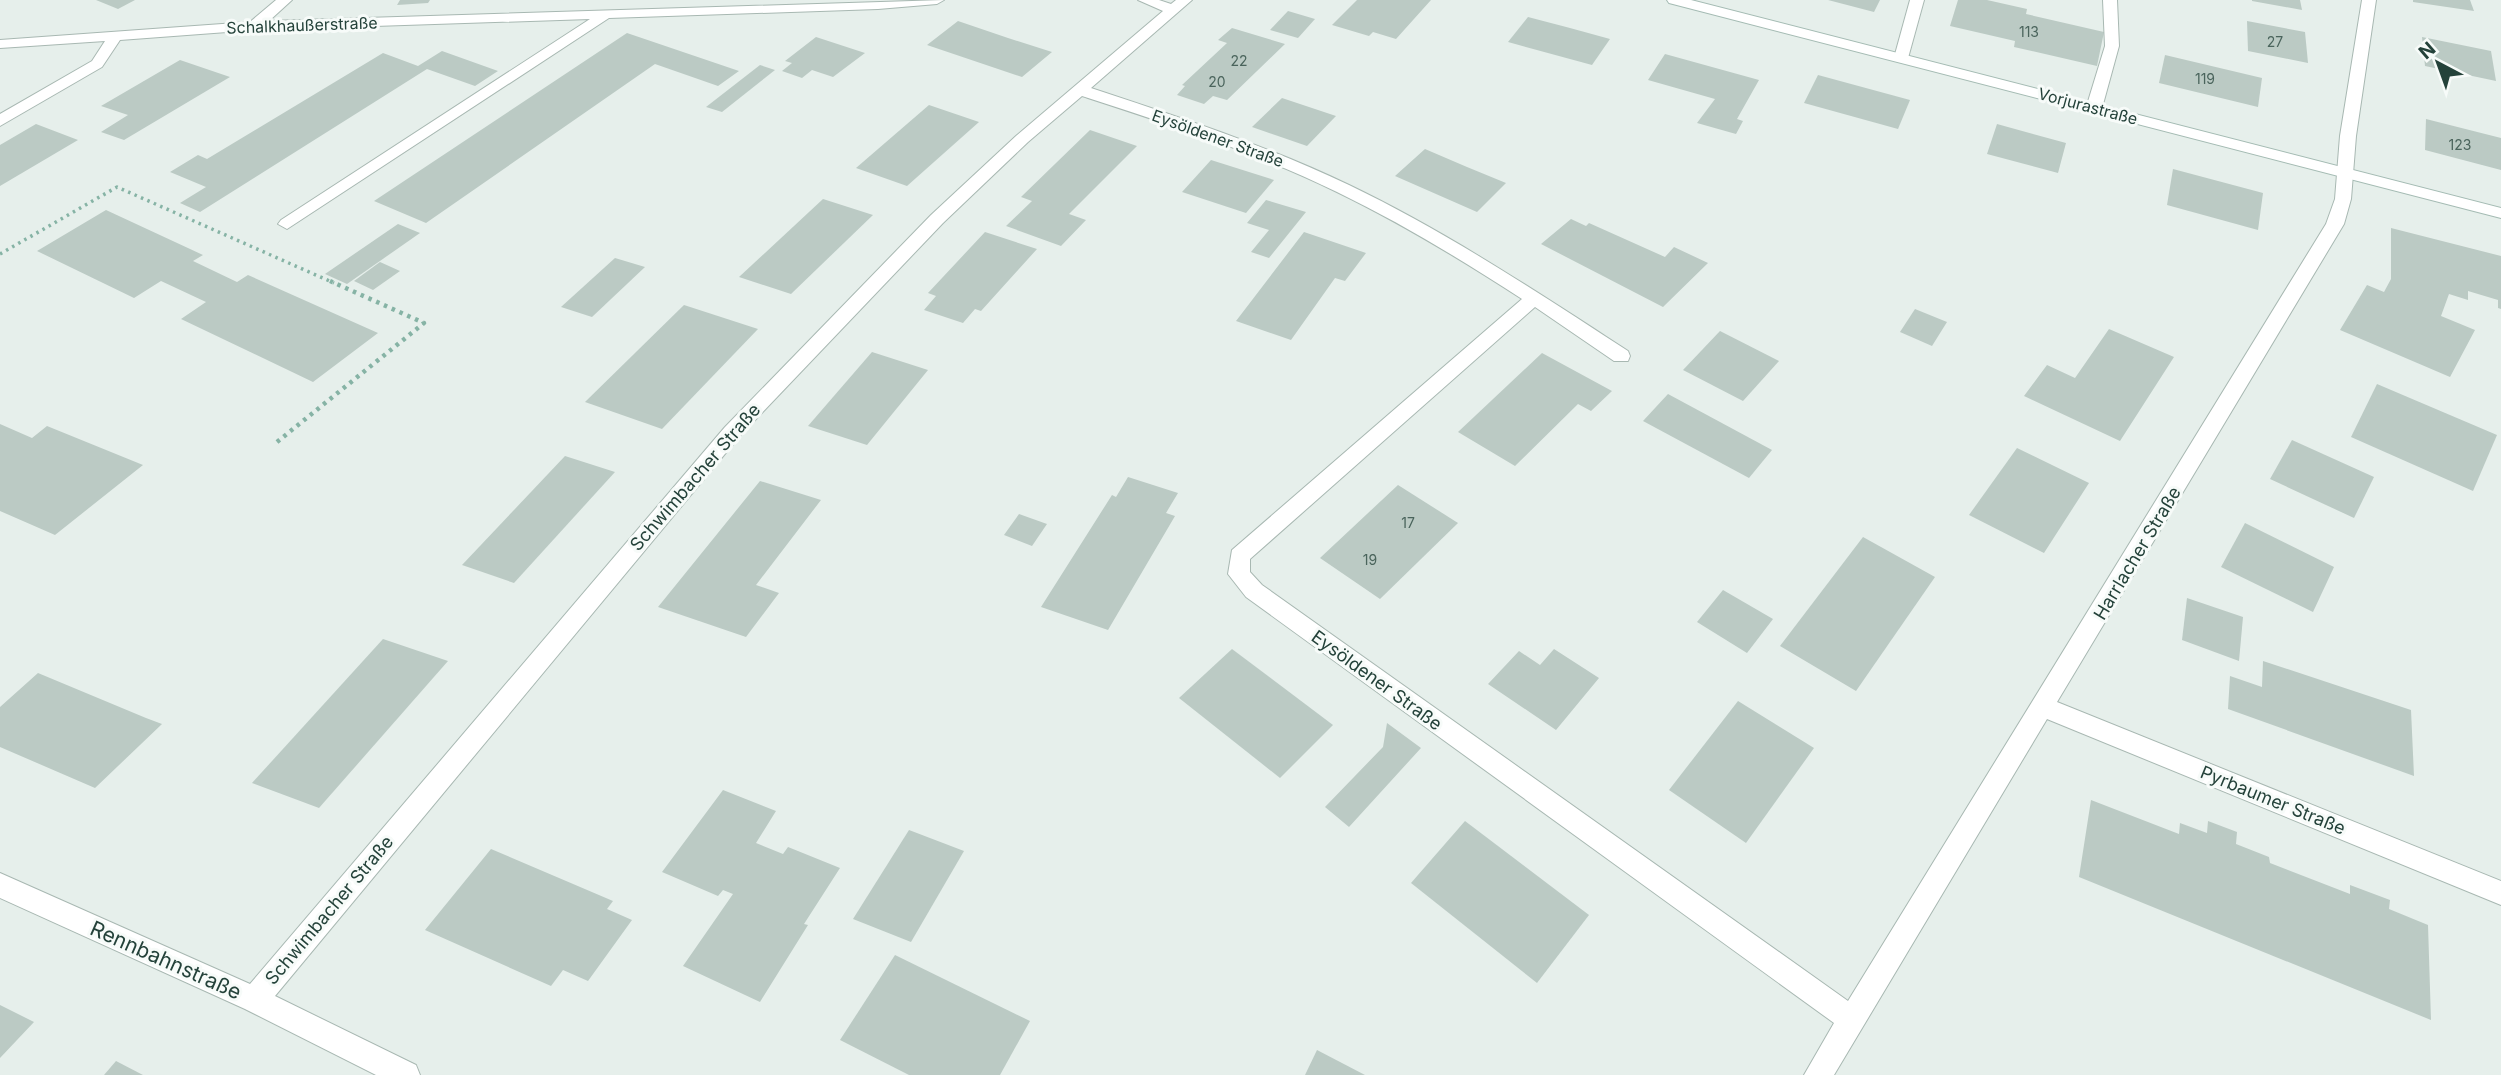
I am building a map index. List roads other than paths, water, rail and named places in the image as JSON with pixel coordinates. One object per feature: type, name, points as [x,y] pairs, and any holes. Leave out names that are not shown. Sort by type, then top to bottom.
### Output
[{"type":"street","points":[[254,26],[285,0]]},
{"type":"street","name":"Schalkhaußerstraße","points":[[0,44],[254,26],[878,5],[937,0]]},
{"type":"street","points":[[1145,0],[1179,5]]},
{"type":"street","name":"Vorjurastraße","points":[[1674,0],[2501,213]]},
{"type":"street","points":[[1901,58],[1917,0]]},
{"type":"street","points":[[2094,108],[2112,46],[2110,0]]},
{"type":"street","name":"Harrlacher Straße","points":[[1818,1075],[2336,224],[2347,173],[2348,136],[2369,0]]},
{"type":"street","name":"Schwimbacher Straße","points":[[254,1000],[732,432],[937,219],[1179,5]]},
{"type":"street","points":[[287,224],[604,15]]},
{"type":"street","points":[[0,121],[97,64],[117,34]]},
{"type":"street","name":"Eysöldener Straße","points":[[1080,90],[1301,169],[1438,238],[1621,356]]},
{"type":"street","name":"Eysöldener Straße","points":[[1534,298],[1240,556],[1239,574],[1254,592],[1851,1019]]},
{"type":"street","name":"Pyrbaumer Straße","points":[[2044,707],[2501,893]]},
{"type":"street","name":"Rennbahnstraße","points":[[0,885],[254,1000],[406,1075]]}]
